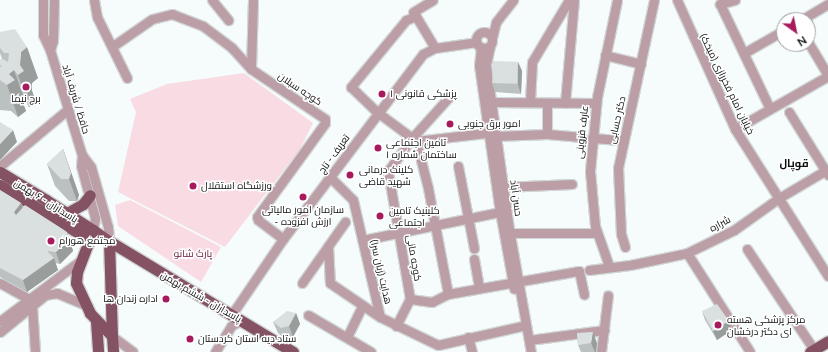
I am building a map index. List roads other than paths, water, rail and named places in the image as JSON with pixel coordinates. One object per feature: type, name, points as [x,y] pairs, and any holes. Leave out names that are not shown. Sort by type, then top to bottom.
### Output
[{"type":"main road","name":"پاسداران - ۶ بهمن","points":[[0,172],[67,213],[91,235]]},
{"type":"main road","name":"پاسداران - ۶ بهمن","points":[[0,185],[91,235]]},
{"type":"main road","points":[[67,213],[83,204],[90,195]]},
{"type":"main road","points":[[91,235],[80,261],[76,283],[85,305],[96,321],[112,336]]},
{"type":"main road","name":"پاسداران - ششم بهمن","points":[[91,235],[108,241],[232,314],[293,352]]},
{"type":"main road","points":[[108,241],[113,352]]},
{"type":"main road","points":[[96,321],[98,352]]},
{"type":"main road","points":[[812,351],[828,341]]},
{"type":"street","name":"حافظ / شریف آباد","points":[[43,0],[43,35],[50,50],[82,156],[91,167],[108,227],[108,241]]},
{"type":"street","name":"حافظ / شریف آباد","points":[[50,50],[53,41],[54,0]]},
{"type":"street","points":[[94,0],[97,17],[113,46],[127,78]]},
{"type":"street","points":[[212,0],[228,20]]},
{"type":"street","points":[[251,69],[253,0]]},
{"type":"street","points":[[433,0],[406,20],[394,32],[351,87],[377,112],[413,140],[435,225],[448,294]]},
{"type":"street","points":[[485,43],[484,32],[505,0]]},
{"type":"street","name":"حسن آباد","points":[[513,0],[496,22],[485,43],[479,65],[503,187],[507,233],[524,326],[526,352]]},
{"type":"street","points":[[530,102],[532,62],[569,0]]},
{"type":"street","points":[[565,103],[574,0]]},
{"type":"street","name":"عارف قزوینی","points":[[609,266],[597,233],[590,170],[596,103],[617,0]]},
{"type":"street","name":"دکتر حسابی","points":[[625,247],[621,234],[618,168],[654,0]]},
{"type":"street","name":"خیابان امام فخررازی (میخک)","points":[[677,0],[735,129],[828,276]]},
{"type":"street","points":[[735,0],[720,4],[770,109]]},
{"type":"street","points":[[814,12],[828,4]]},
{"type":"street","points":[[113,46],[152,19],[172,14],[204,26],[232,48],[251,69]]},
{"type":"street","points":[[414,14],[435,48]]},
{"type":"street","points":[[744,53],[776,35]]},
{"type":"street","name":"حسن آباد","points":[[485,43],[500,212],[507,233]]},
{"type":"street","name":"تعریف - تاج","points":[[232,314],[283,239],[330,178],[377,112],[423,54],[435,48],[485,43]]},
{"type":"street","points":[[735,129],[828,76],[814,52]]},
{"type":"street","points":[[605,55],[641,64]]},
{"type":"street","name":"کوچه سبلان","points":[[251,69],[325,119],[325,123],[257,216],[258,220],[283,239]]},
{"type":"street","points":[[413,140],[449,97]]},
{"type":"street","points":[[491,102],[596,103]]},
{"type":"street","points":[[547,102],[547,134]]},
{"type":"street","points":[[0,166],[67,110]]},
{"type":"street","points":[[789,112],[827,171]]},
{"type":"street","points":[[413,140],[493,134],[547,134],[582,137]]},
{"type":"street","points":[[592,138],[624,140]]},
{"type":"street","name":"کوچه مانی","points":[[410,299],[398,233],[389,168],[413,140]]},
{"type":"street","name":"حافظ / شریف آباد","points":[[82,156],[80,166],[90,195],[94,218],[91,235]]},
{"type":"street","points":[[458,166],[474,248]]},
{"type":"street","name":"شراره","points":[[589,270],[609,266],[630,265],[687,253],[734,230],[779,198],[827,171]]},
{"type":"street","name":"هدایت (زبان سرا)","points":[[330,178],[351,198],[363,240],[380,317],[437,348],[468,337],[524,326]]},
{"type":"street","points":[[503,187],[572,184]]},
{"type":"street","points":[[363,240],[500,212]]},
{"type":"street","points":[[302,283],[345,222]]},
{"type":"street","points":[[507,233],[597,233]]},
{"type":"street","points":[[328,246],[330,283],[380,317]]},
{"type":"street","points":[[747,250],[812,351]]},
{"type":"street","points":[[687,253],[750,352]]},
{"type":"street","points":[[474,259],[479,288]]},
{"type":"street","points":[[0,332],[30,302],[80,261]]},
{"type":"street","points":[[396,326],[410,299],[432,302],[448,294],[516,281],[579,272],[584,294]]},
{"type":"street","points":[[0,283],[30,302]]},
{"type":"street","points":[[0,321],[30,302],[45,295],[57,293],[85,305]]},
{"type":"street","points":[[602,350],[608,295]]},
{"type":"street","points":[[30,302],[35,352]]},
{"type":"street","points":[[347,338],[362,306]]},
{"type":"street","points":[[308,316],[371,352]]},
{"type":"street","points":[[215,352],[231,326],[241,320]]},
{"type":"street","name":"حسن آباد","points":[[524,326],[531,352]]},
{"type":"street","points":[[529,340],[604,330]]},
{"type":"street","points":[[112,336],[133,352]]},
{"type":"street","points":[[468,337],[472,352]]},
{"type":"place","name":"برج نیما","points":[[26,87]]},
{"type":"place","name":"پزشکی قانونی ۱","points":[[382,94]]},
{"type":"place","name":"امور برق جنوبی","points":[[450,124]]},
{"type":"place","name":"تامین اجتماعی ساختمان شماره ۱","points":[[378,148]]},
{"type":"place","name":"کلینک درمانی شهید قاضی","points":[[350,175]]},
{"type":"place","name":"ورزشگاه استقلال","points":[[193,186]]},
{"type":"place","name":"سازمان امور مالیاتی - ارزش افزوده","points":[[303,197]]},
{"type":"place","name":"کلینیک تامین اجتماعی","points":[[380,216]]},
{"type":"place","name":"مجتمع هورام","points":[[51,241]]},
{"type":"place","name":"اداره زندان ها","points":[[166,299]]},
{"type":"place","name":"مرکز پزشکی هسته ای دکتر درخشان","points":[[718,325]]},
{"type":"place","name":"ستاد دیه استان کردستان","points":[[190,339]]},
{"type":"district","name":"قوپال","points":[[794,163]]},
{"type":"park label","name":"پارک شانو","points":[[193,254]]}]
